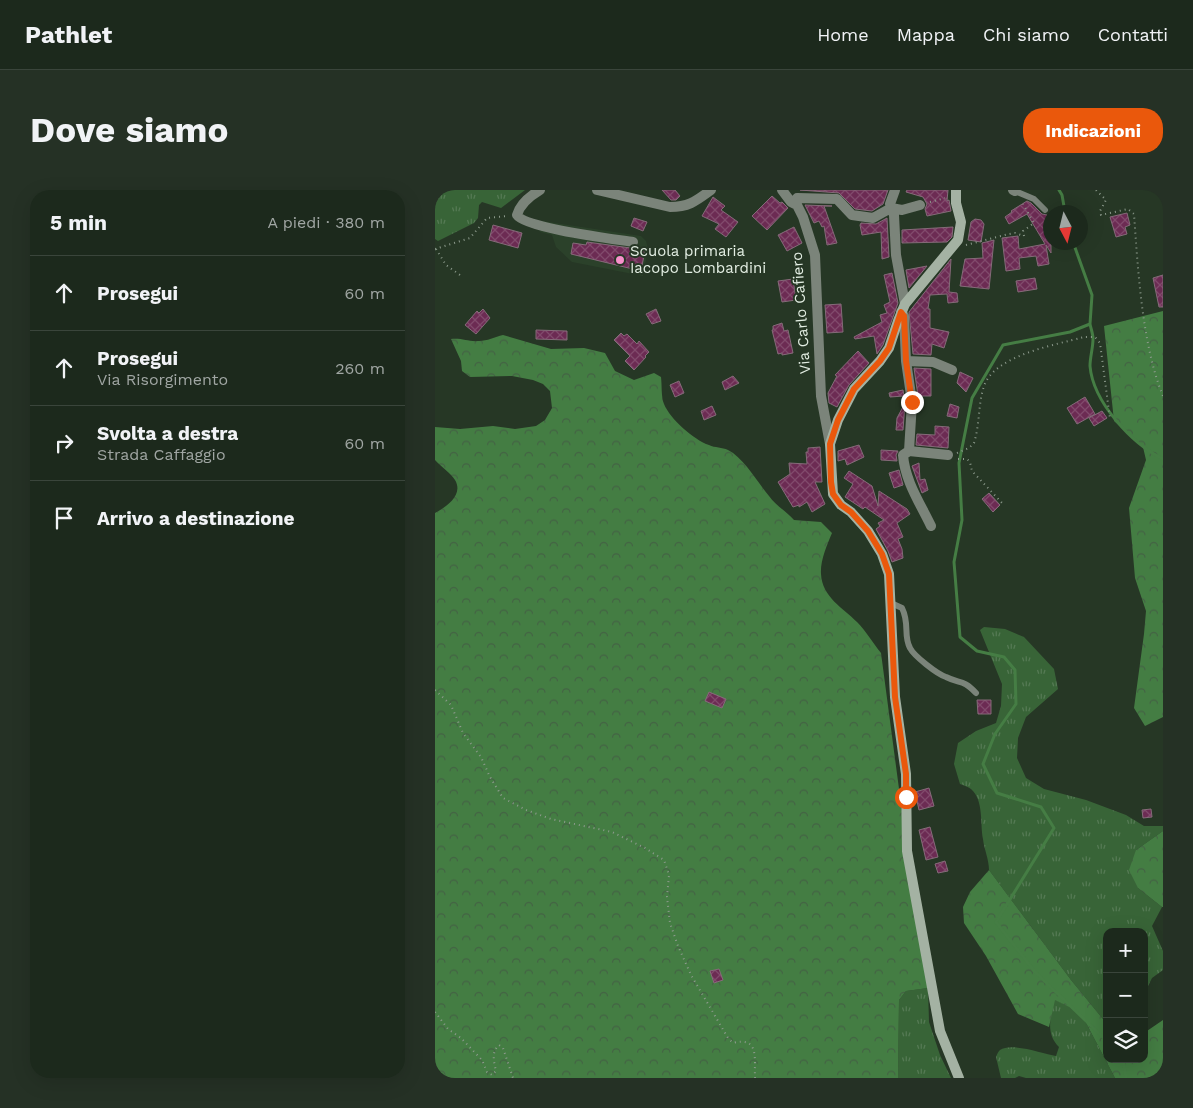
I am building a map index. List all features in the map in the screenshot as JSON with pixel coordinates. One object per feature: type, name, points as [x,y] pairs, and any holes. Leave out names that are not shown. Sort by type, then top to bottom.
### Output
[{"type":"main road","points":[[956,193],[961,222],[958,240],[903,308],[889,348],[880,361],[854,389],[838,420],[830,444],[833,494],[841,505],[851,512],[868,531],[882,554],[889,574],[895,697],[906,774],[907,851],[940,1031],[959,1078]]},
{"type":"street","points":[[540,190],[530,197],[518,210],[519,220],[535,225],[633,242]]},
{"type":"street","points":[[597,190],[670,207],[690,205],[711,190]]},
{"type":"street","points":[[895,190],[890,204],[896,230],[906,361],[912,402],[909,450],[903,455],[905,470],[931,526]]},
{"type":"street","points":[[786,194],[837,199],[852,215],[873,218],[891,208],[902,210],[921,205]]},
{"type":"street","name":"Via Carlo Cafiero","points":[[786,194],[797,205],[803,217],[815,255],[821,396],[830,444]]},
{"type":"street","points":[[906,361],[933,362],[952,370]]},
{"type":"street","points":[[909,450],[952,456]]},
{"type":"lane","points":[[1014,191],[1034,199],[1043,208]]},
{"type":"lane","points":[[891,603],[902,608],[906,616],[907,641],[913,652],[946,677],[966,683],[976,693]]},
{"type":"path","points":[[1096,190],[1107,200],[1101,215],[1129,209],[1134,214],[1135,243],[1150,352],[1163,396]]},
{"type":"path","points":[[958,240],[967,245],[1015,233],[1024,236],[1023,231],[1034,223],[1014,191]]},
{"type":"path","points":[[921,205],[956,193]]},
{"type":"path","points":[[460,275],[446,266],[435,249],[470,238],[487,218],[517,215]]},
{"type":"path","points":[[952,456],[969,448],[974,443],[977,435],[984,388],[987,378],[994,370],[1002,363],[1024,354],[1084,336],[1095,336],[1099,343],[1110,419]]},
{"type":"path","points":[[952,456],[967,459],[970,462],[972,471],[1003,504]]},
{"type":"path","points":[[435,690],[451,705],[463,733],[481,757],[489,777],[503,798],[551,819],[613,832],[664,860],[669,875],[667,897],[670,923],[678,946],[691,975],[728,1038],[733,1043],[746,1041],[751,1043],[755,1078]]},
{"type":"path","points":[[435,1012],[448,1029],[461,1038],[482,1060],[487,1072],[492,1075],[496,1071],[493,1055],[495,1048],[499,1045],[503,1048],[513,1078]]},
{"type":"shaded area","points":[[542,221],[641,236],[646,241],[648,249],[643,276],[572,262],[556,247],[552,235],[540,232]]},
{"type":"green space","points":[[435,190],[525,190],[501,208],[482,202],[479,205],[478,218],[474,223],[438,241],[435,239]]},
{"type":"green space","points":[[1163,311],[1163,717],[1145,726],[1134,708],[1146,611],[1135,578],[1129,508],[1146,460],[1143,447],[1114,421],[1104,326]]},
{"type":"green space","points":[[503,335],[551,349],[584,348],[605,353],[615,371],[634,380],[654,373],[661,377],[664,404],[671,416],[683,428],[696,439],[711,446],[726,449],[734,454],[745,465],[771,499],[794,520],[821,522],[832,533],[824,553],[821,574],[822,582],[829,596],[860,626],[881,653],[914,902],[928,988],[906,991],[899,1000],[898,1078],[435,1078],[435,513],[453,500],[456,495],[457,485],[453,477],[435,460],[435,427],[460,429],[493,426],[515,429],[536,426],[545,420],[552,408],[550,391],[543,384],[512,376],[470,377],[462,371],[461,361],[451,339],[482,341]]},
{"type":"green space","points":[[984,627],[1005,629],[1024,637],[1054,669],[1058,689],[1026,717],[1018,738],[1017,758],[1026,778],[1044,789],[1086,800],[1126,815],[1144,826],[1163,826],[1163,831],[1136,850],[1138,888],[1162,907],[1152,926],[1163,951],[1163,970],[1152,978],[1148,986],[1148,928],[1103,928],[1103,1019],[1071,980],[989,870],[978,799],[971,789],[960,784],[954,764],[958,743],[976,731],[996,723],[1001,706],[1002,684],[980,630]]},
{"type":"green space","points":[[1163,831],[1162,907],[1138,888],[1129,870],[1136,850]]},
{"type":"green space","points":[[989,870],[1071,980],[1103,1019],[1103,1055],[1085,1021],[1077,1011],[1055,1000],[1049,1027],[1018,1014],[986,956],[964,923],[963,907],[970,892]]},
{"type":"green space","points":[[928,988],[929,1022],[940,1055],[951,1078],[898,1078],[899,1000],[906,991]]},
{"type":"green space","points":[[1054,999],[1077,1011],[1085,1021],[1103,1055],[1103,1063],[1107,1063],[1115,1078],[1026,1078],[1019,1076],[1015,1078],[1001,1078],[996,1057],[1000,1050],[1005,1048],[1028,1049],[1056,1056],[1059,1047],[1050,1030]]},
{"type":"green space","points":[[1163,1020],[1163,1078],[1115,1078],[1107,1063],[1148,1063],[1148,1030]]},
{"type":"building","points":[[662,190],[675,190],[680,196],[676,200],[671,200]]},
{"type":"building","points":[[800,190],[888,190],[883,204],[872,211],[855,209],[839,193]]},
{"type":"building","points":[[907,190],[948,190],[947,201],[949,200],[951,211],[927,216],[925,209],[927,204],[923,197],[906,192]]},
{"type":"building","points":[[772,196],[788,208],[767,230],[752,216]]},
{"type":"building","points":[[713,197],[725,206],[721,210],[738,222],[726,237],[715,229],[719,224],[702,216]]},
{"type":"building","points":[[1027,201],[1031,203],[1043,214],[1043,241],[1027,214],[1009,224],[1005,217]]},
{"type":"building","points":[[805,205],[832,206],[824,206],[837,243],[827,245],[824,226],[822,227],[819,221],[814,223]]},
{"type":"building","points":[[1127,213],[1130,225],[1125,227],[1127,234],[1116,237],[1110,217]]},
{"type":"building","points":[[634,218],[647,222],[643,231],[631,226]]},
{"type":"building","points":[[887,218],[889,257],[882,259],[881,232],[862,235],[860,225],[861,223],[876,224]]},
{"type":"building","points":[[975,219],[981,220],[984,224],[981,242],[968,240],[971,222]]},
{"type":"building","points":[[493,225],[522,233],[518,248],[489,240]]},
{"type":"building","points":[[794,227],[802,243],[787,251],[778,235]]},
{"type":"building","points":[[953,227],[952,237],[947,242],[902,243],[902,230]]},
{"type":"building","points":[[1018,236],[1019,249],[1043,244],[1043,250],[1047,250],[1049,264],[1038,266],[1036,256],[1019,258],[1020,269],[1006,271],[1002,238]]},
{"type":"building","points":[[994,240],[989,289],[960,286],[965,259],[983,258],[982,243]]},
{"type":"building","name":"Scuola primaria Iacopo Lombardini","points":[[587,242],[645,250],[641,271],[571,254],[573,243],[586,245]]},
{"type":"building","points":[[951,259],[949,292],[957,293],[958,302],[948,303],[947,294],[930,295],[928,309],[930,309],[930,328],[949,332],[944,348],[932,344],[931,355],[913,354],[909,312]]},
{"type":"building","points":[[927,266],[909,288],[906,270]]},
{"type":"building","points":[[892,273],[898,303],[883,345],[877,354],[874,336],[855,339],[854,337],[882,322],[880,315],[887,313],[884,305],[890,302],[884,275]]},
{"type":"building","points":[[1163,275],[1163,307],[1159,307],[1153,278]]},
{"type":"building","points":[[1035,278],[1037,289],[1018,292],[1016,281]]},
{"type":"building","points":[[793,279],[796,300],[782,302],[778,281]]},
{"type":"building","points":[[841,304],[843,332],[827,333],[825,305]]},
{"type":"building","points":[[483,309],[490,318],[476,334],[465,325],[477,311],[479,313]]},
{"type":"building","points":[[656,309],[661,321],[652,324],[646,314]]},
{"type":"building","points":[[782,323],[784,331],[788,330],[793,353],[782,355],[782,353],[778,354],[772,330],[773,326]]},
{"type":"building","points":[[536,330],[567,331],[567,340],[536,339]]},
{"type":"building","points":[[621,333],[624,336],[627,334],[637,344],[639,341],[649,352],[634,370],[625,361],[630,356],[614,340]]},
{"type":"building","points":[[858,351],[869,363],[849,385],[837,407],[829,403],[828,393],[837,376],[835,375]]},
{"type":"building","points":[[914,368],[931,369],[931,396],[918,396]]},
{"type":"building","points":[[960,372],[973,378],[966,392],[957,383]]},
{"type":"building","points":[[733,376],[739,383],[725,390],[722,382]]},
{"type":"building","points":[[679,381],[684,393],[675,397],[670,385]]},
{"type":"building","points":[[903,390],[904,396],[890,397],[889,393]]},
{"type":"building","points":[[1085,397],[1095,414],[1077,424],[1067,408]]},
{"type":"building","points":[[905,403],[903,430],[896,430],[897,418]]},
{"type":"building","points":[[950,404],[959,407],[957,418],[947,416]]},
{"type":"building","points":[[712,406],[716,415],[704,420],[701,411]]},
{"type":"building","points":[[1102,411],[1107,418],[1094,426],[1089,418]]},
{"type":"building","points":[[935,426],[949,427],[948,448],[916,445],[917,434],[935,435]]},
{"type":"building","points":[[859,445],[864,457],[847,465],[845,459],[838,461],[838,451]]},
{"type":"building","points":[[820,447],[822,482],[815,482],[825,504],[812,512],[807,502],[799,507],[799,505],[793,507],[778,482],[790,474],[789,463],[807,464],[806,452],[808,452],[808,448]]},
{"type":"building","points":[[881,450],[898,451],[896,455],[897,461],[881,460]]},
{"type":"building","points":[[919,463],[920,480],[925,479],[928,490],[922,493],[912,466]]},
{"type":"building","points":[[899,470],[903,485],[894,488],[889,473]]},
{"type":"building","points":[[849,471],[872,486],[878,506],[879,491],[907,509],[910,514],[897,523],[903,537],[898,539],[903,558],[892,562],[876,529],[880,526],[878,523],[884,520],[865,507],[863,509],[845,497],[853,484],[844,478]]},
{"type":"building","points":[[989,493],[1000,505],[993,512],[982,499]]},
{"type":"building","points":[[709,692],[726,699],[722,708],[705,701]]},
{"type":"building","points":[[977,700],[991,700],[991,714],[978,714]]},
{"type":"building","points":[[929,788],[934,806],[919,810],[915,792]]},
{"type":"building","points":[[1151,809],[1152,817],[1143,818],[1142,810]]},
{"type":"building","points":[[930,827],[938,857],[926,860],[919,830]]},
{"type":"building","points":[[945,861],[948,871],[938,873],[935,864]]},
{"type":"building","points":[[719,969],[723,980],[714,983],[710,971]]},
{"type":"waterway","points":[[1059,190],[1064,205]]},
{"type":"waterway","points":[[1076,250],[1092,295],[1090,324],[1070,332],[1003,345],[972,398],[959,463],[962,520],[954,562],[960,637],[977,651],[1004,657],[1015,670],[1016,704],[995,734],[983,764],[997,793],[1041,807],[1054,828],[996,922],[1035,972],[1103,1037]]},
{"type":"waterway","points":[[1090,324],[1093,339],[1090,366],[1098,394],[1106,407],[1127,432],[1139,443],[1163,459]]},
{"type":"waterway","points":[[1124,1063],[1126,1078]]},
{"type":"place","name":"Scuola primaria Iacopo Lombardini","points":[[620,260]]},
{"type":"route","points":[[906,797],[906,774],[895,697],[889,574],[882,554],[868,531],[851,512],[841,505],[833,494],[830,444],[838,420],[854,389],[880,361],[889,348],[901,312],[904,316],[906,361],[912,402]]}]
